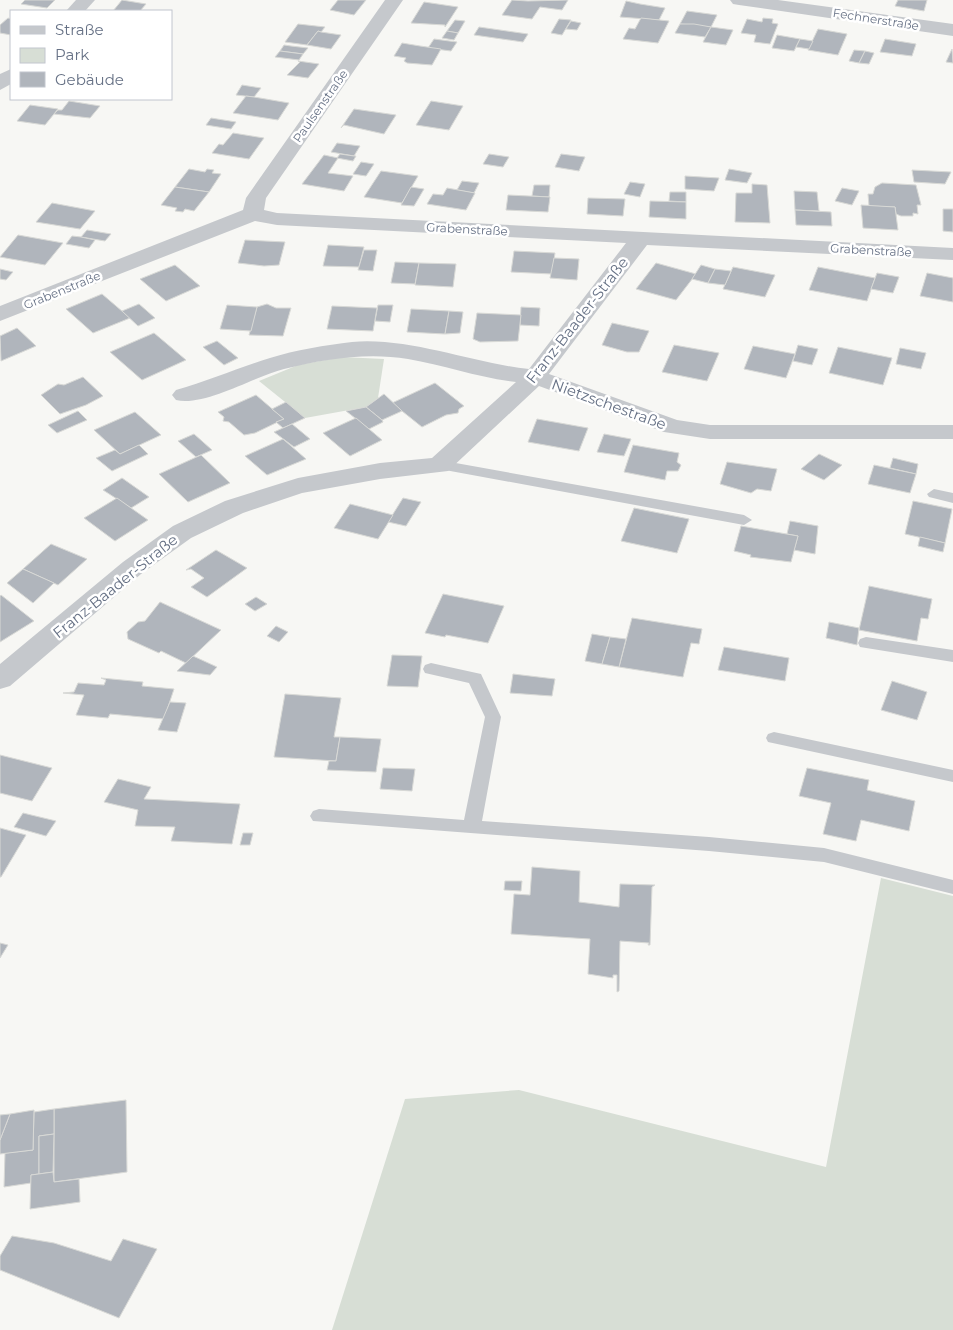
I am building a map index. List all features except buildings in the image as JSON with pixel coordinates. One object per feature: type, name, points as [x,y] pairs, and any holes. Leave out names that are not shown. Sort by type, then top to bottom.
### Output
[{"type":"street","points":[[76,10],[86,0]]},
{"type":"street","name":"Paulsenstraße","points":[[253,214],[256,198],[394,0]]},
{"type":"street","name":"Fechnerstraße","points":[[739,0],[798,3],[953,30]]},
{"type":"street","points":[[0,84],[10,75]]},
{"type":"street","name":"Grabenstraße","points":[[0,314],[253,214],[278,219],[953,254]]},
{"type":"street","name":"Franz-Baader-Straße","points":[[0,679],[132,568],[182,532],[225,511],[298,486],[380,471],[440,465],[535,377],[640,238]]},
{"type":"street","name":"Nietzschestraße","points":[[184,394],[220,386],[277,363],[353,349],[407,352],[497,373],[535,377],[673,427],[692,430],[710,432],[953,432]]},
{"type":"lane","points":[[440,465],[744,520]]},
{"type":"lane","points":[[934,494],[953,498]]},
{"type":"lane","points":[[866,643],[953,656]]},
{"type":"lane","points":[[431,669],[474,678],[493,717],[472,826]]},
{"type":"lane","points":[[774,738],[953,776]]},
{"type":"lane","points":[[319,816],[709,844],[824,855],[953,887]]},
{"type":"green space","points":[[342,357],[384,359],[378,398],[366,407],[305,418],[259,381],[298,365]]},
{"type":"green space","points":[[881,878],[953,896],[953,1330],[332,1330],[405,1099],[519,1090],[826,1167]]}]
